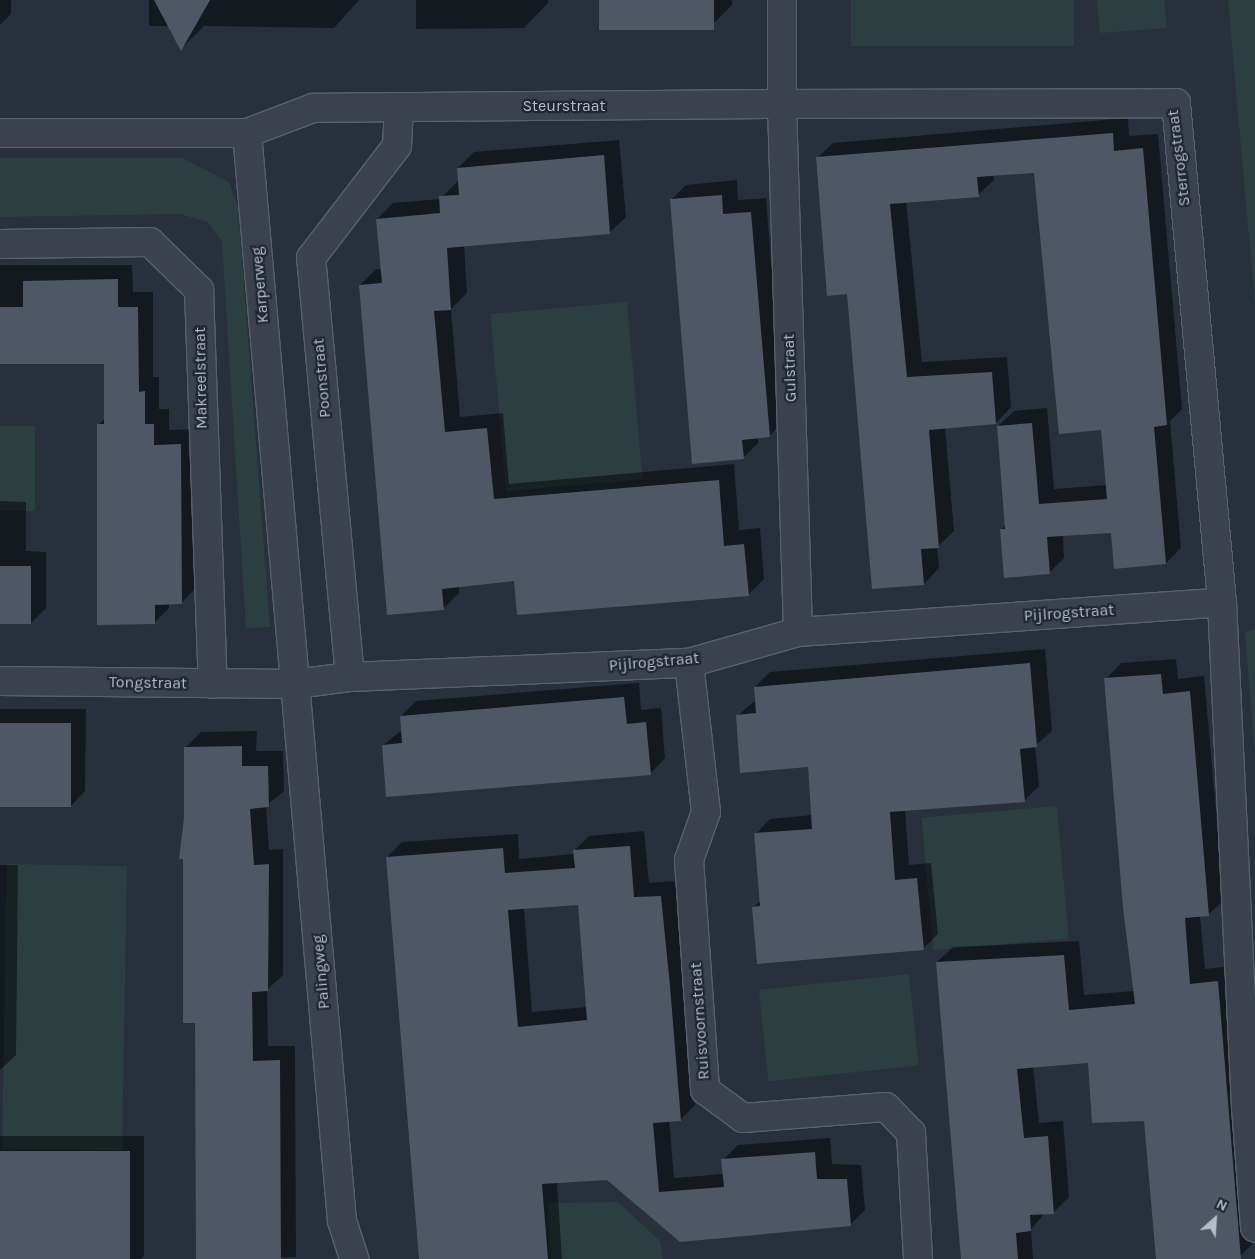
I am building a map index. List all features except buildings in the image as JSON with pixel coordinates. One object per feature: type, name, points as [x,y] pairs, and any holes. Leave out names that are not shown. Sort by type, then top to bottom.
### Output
[{"type":"street","points":[[782,0],[782,104]]},
{"type":"street","name":"Sterrogstraat","points":[[782,104],[1176,103],[1222,602]]},
{"type":"street","name":"Steurstraat","points":[[247,132],[313,108],[782,104]]},
{"type":"street","name":"Gulstraat","points":[[782,104],[798,632]]},
{"type":"street","name":"Poonstraat","points":[[350,677],[311,258],[397,146],[399,107]]},
{"type":"street","points":[[0,133],[247,132]]},
{"type":"street","name":"Karperweg","points":[[247,132],[295,684]]},
{"type":"street","name":"Makreelstraat","points":[[0,244],[150,242],[199,290],[213,684]]},
{"type":"street","points":[[1222,602],[1245,1097],[1255,1228]]},
{"type":"street","name":"Pijlrogstraat","points":[[295,684],[350,677],[689,663],[798,632],[1222,602]]},
{"type":"street","name":"Ruisvoornstraat","points":[[689,663],[706,812],[689,860],[705,1090],[743,1118],[886,1107],[912,1133],[918,1259]]},
{"type":"street","name":"Tongstraat","points":[[0,681],[295,684]]},
{"type":"street","name":"Palingweg","points":[[295,684],[342,1221],[354,1259]]},
{"type":"shaded area","points":[[851,0],[1074,0],[1074,46],[851,46]]},
{"type":"shaded area","points":[[1097,0],[1164,0],[1167,28],[1100,33]]},
{"type":"shaded area","points":[[1228,0],[1255,0],[1255,305]]},
{"type":"shaded area","points":[[0,158],[182,158],[229,182],[238,207],[270,627],[246,628],[222,242],[208,222],[180,214],[0,217]]},
{"type":"shaded area","points":[[627,302],[643,479],[506,491],[491,314]]},
{"type":"shaded area","points":[[0,426],[35,426],[35,511],[0,511]]},
{"type":"shaded area","points":[[1255,629],[1255,758],[1245,632]]},
{"type":"shaded area","points":[[1057,806],[1069,938],[933,950],[922,818]]},
{"type":"shaded area","points":[[7,864],[127,866],[122,1150],[2,1148]]},
{"type":"shaded area","points":[[909,974],[919,1065],[768,1081],[759,990]]},
{"type":"shaded area","points":[[618,1202],[660,1241],[663,1259],[551,1259],[548,1203]]}]
